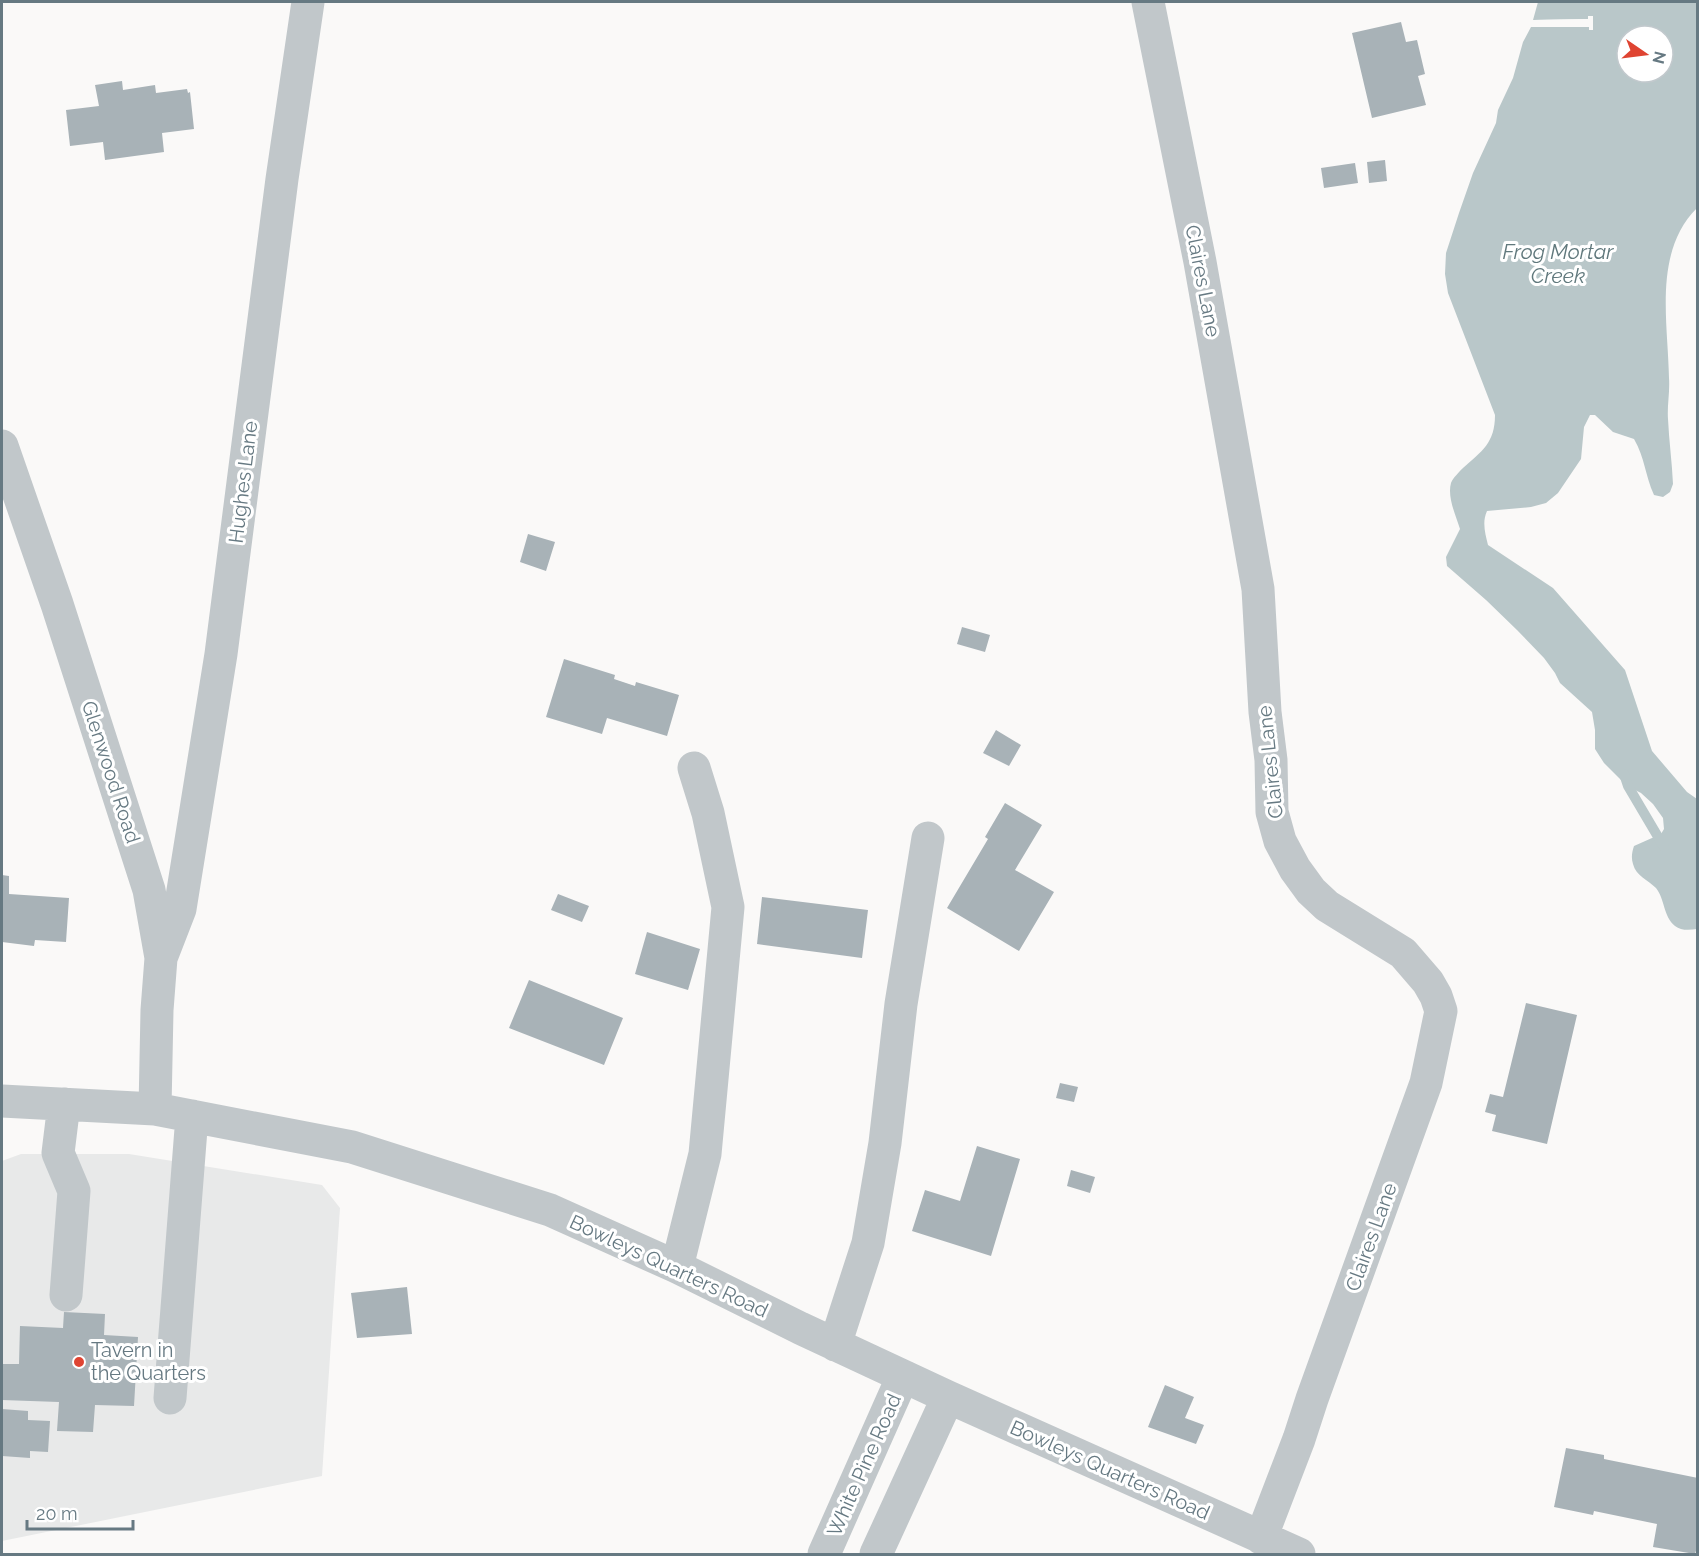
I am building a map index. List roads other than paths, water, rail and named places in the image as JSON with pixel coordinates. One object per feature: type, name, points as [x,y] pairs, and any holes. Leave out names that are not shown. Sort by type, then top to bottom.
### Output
[{"type":"street","name":"Hughes Lane","points":[[160,958],[180,909],[221,654],[282,179],[308,2]]},
{"type":"street","name":"Claires Lane","points":[[1148,2],[1200,262],[1258,589],[1265,712],[1271,760],[1272,812],[1280,841],[1295,869],[1311,891],[1327,906],[1403,952],[1428,982],[1442,1011],[1426,1083],[1299,1439],[1261,1538]]},
{"type":"street","name":"Glenwood Road","points":[[2,446],[57,604],[149,890],[160,958],[155,1109]]},
{"type":"street","points":[[677,1267],[705,1154],[728,908],[708,813],[694,768]]},
{"type":"street","points":[[836,1345],[868,1243],[885,1143],[901,1004],[928,838]]},
{"type":"street","name":"Bowleys Quarters Road","points":[[2,1101],[155,1109],[352,1147],[550,1210],[677,1267],[948,1397],[1299,1554]]},
{"type":"street","points":[[64,1104],[58,1153],[74,1191],[66,1295]]},
{"type":"street","points":[[170,1398],[192,1116]]},
{"type":"street","name":"White Pine Road","points":[[824,1554],[903,1376]]},
{"type":"street","points":[[876,1554],[948,1397]]},
{"type":"water","name":"Frog Mortar Creek","points":[[1538,2],[1697,2],[1697,208],[1683,226],[1674,245],[1666,288],[1668,414],[1673,484],[1670,492],[1663,497],[1654,495],[1634,439],[1613,432],[1595,415],[1590,415],[1584,427],[1581,459],[1558,493],[1546,503],[1531,507],[1487,511],[1484,523],[1488,545],[1553,588],[1625,670],[1652,751],[1687,792],[1697,799],[1697,929],[1689,930],[1677,928],[1671,922],[1656,888],[1639,875],[1632,862],[1634,846],[1661,834],[1664,829],[1663,818],[1653,804],[1641,793],[1627,786],[1604,763],[1595,749],[1592,712],[1560,683],[1544,658],[1517,630],[1447,566],[1446,557],[1460,529],[1451,500],[1451,483],[1490,440],[1495,415],[1448,293],[1445,274],[1446,253],[1473,173],[1496,123],[1498,110],[1513,78],[1523,42],[1531,27],[1589,27],[1593,30],[1592,16],[1588,19],[1533,20]]},
{"type":"waterway","points":[[1624,774],[1628,786],[1664,847]]},
{"type":"place","name":"Tavern in the Quarters","points":[[79,1362]]}]
